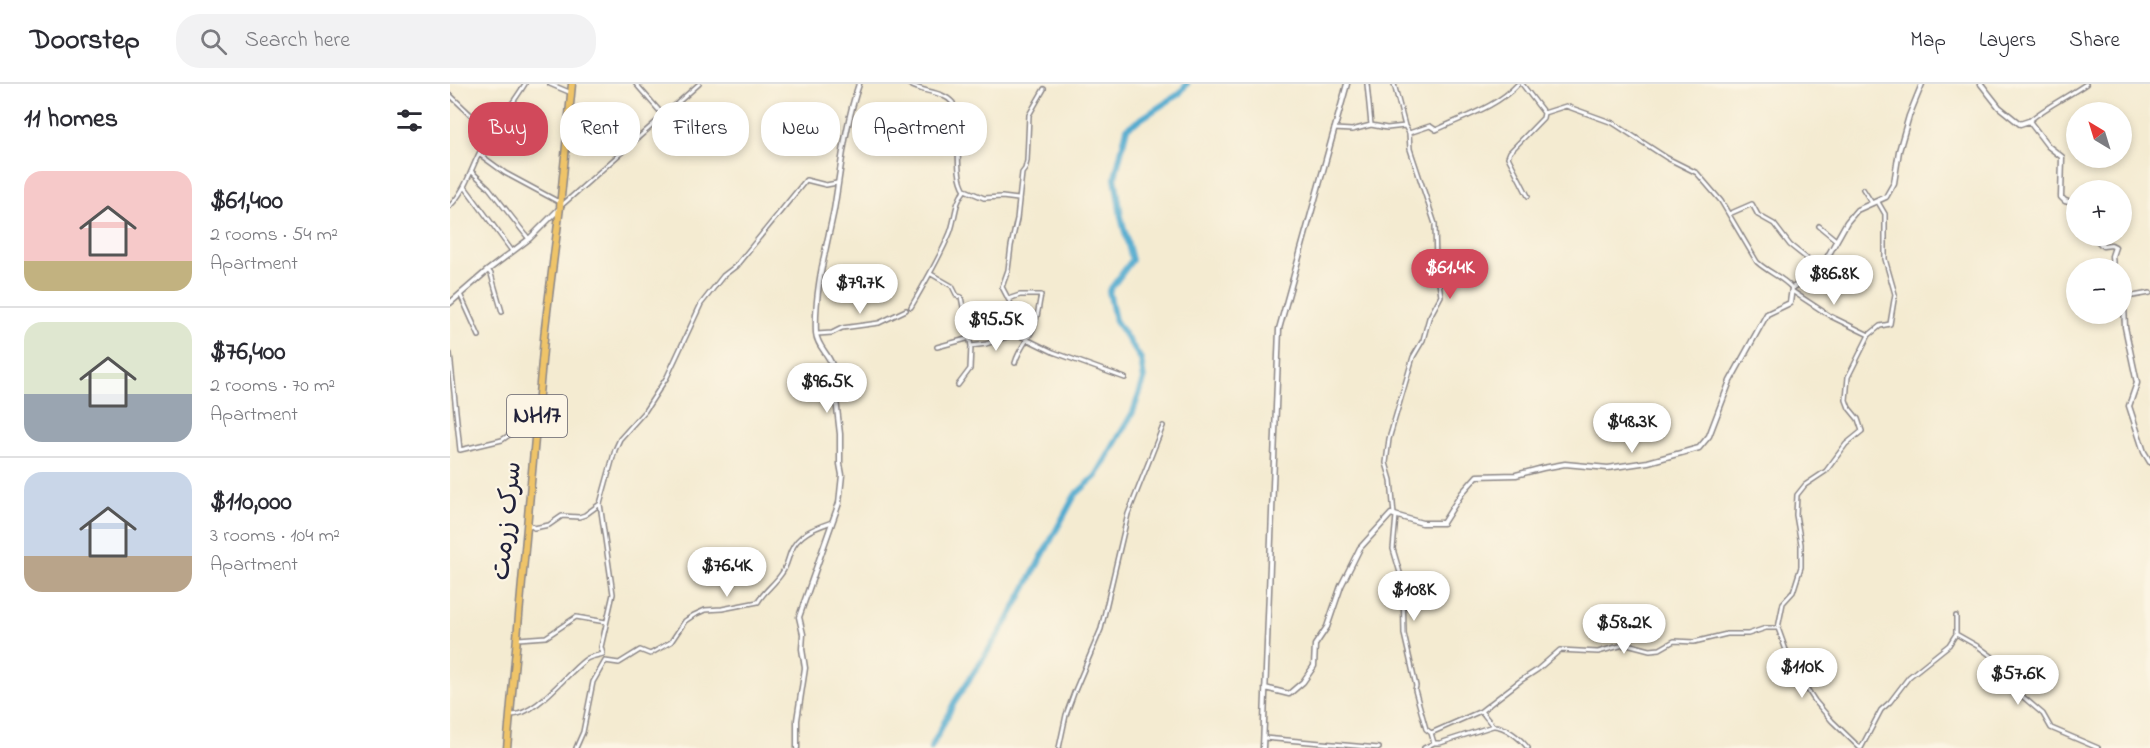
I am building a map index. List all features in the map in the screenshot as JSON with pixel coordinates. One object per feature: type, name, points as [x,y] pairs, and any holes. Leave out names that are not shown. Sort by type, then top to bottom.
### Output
[{"type":"highway","name":"سرک زرمت","points":[[507,748],[545,328],[572,84]]},
{"type":"street","points":[[513,102],[525,84]]},
{"type":"street","points":[[550,84],[571,93]]},
{"type":"street","points":[[636,84],[652,102]]},
{"type":"street","points":[[678,102],[699,84]]},
{"type":"street","points":[[797,748],[796,720],[805,668],[802,649],[803,634],[799,617],[839,503],[842,475],[832,365],[830,358],[820,346],[816,334],[819,290],[851,107],[859,84]]},
{"type":"street","points":[[909,84],[920,90],[944,96],[953,104],[961,184],[965,190],[984,198],[1018,199]]},
{"type":"street","points":[[1263,748],[1279,329],[1347,84]]},
{"type":"street","points":[[1367,84],[1371,125]]},
{"type":"street","points":[[1394,84],[1409,134],[1410,150],[1435,224],[1436,263],[1441,296],[1429,318],[1423,340],[1413,357],[1389,439],[1386,463],[1391,480],[1395,515],[1393,549],[1402,583],[1404,634],[1416,686],[1414,690],[1426,729],[1431,733],[1434,743]]},
{"type":"street","points":[[1409,134],[1430,126],[1436,130],[1503,97],[1520,84],[1544,113]]},
{"type":"street","points":[[1265,688],[1288,694],[1303,682],[1314,666],[1315,645],[1327,627],[1341,586],[1360,548],[1391,514],[1422,523],[1443,523],[1462,493],[1477,476],[1516,475],[1565,464],[1608,468],[1648,462],[1699,448],[1709,436],[1731,381],[1767,314],[1790,303],[1792,290],[1813,276],[1853,214],[1886,197],[1894,183],[1899,150],[1922,84]]},
{"type":"street","points":[[1981,84],[2011,118],[2020,124],[2030,121],[2044,108],[2059,102],[2086,84]]},
{"type":"street","points":[[1016,334],[1012,306],[1002,286],[1008,270],[1022,173],[1027,161],[1029,115],[1044,89]]},
{"type":"street","points":[[450,95],[468,112]]},
{"type":"street","points":[[1544,113],[1566,106],[1613,123],[1667,158],[1697,173],[1721,201],[1757,262],[1765,269],[1782,277],[1792,290],[1830,316],[1869,335]]},
{"type":"street","points":[[1528,196],[1508,158],[1510,152],[1543,118],[1544,113]]},
{"type":"street","points":[[2030,121],[2048,146],[2062,157],[2061,197],[2066,201]]},
{"type":"street","points":[[450,303],[529,239],[560,204],[652,125]]},
{"type":"street","points":[[1334,129],[1352,130],[1371,125],[1387,128],[1405,126]]},
{"type":"street","points":[[450,206],[465,188],[467,178],[478,156]]},
{"type":"street","points":[[482,156],[505,173],[560,204]]},
{"type":"street","points":[[472,172],[489,188],[529,239]]},
{"type":"street","points":[[605,661],[601,647],[613,594],[600,506],[620,439],[645,411],[667,377],[701,304],[723,276],[736,266],[806,180],[826,185],[837,183]]},
{"type":"street","points":[[465,188],[513,252]]},
{"type":"street","points":[[1863,189],[1886,214],[1885,259],[1894,291],[1894,304],[1890,324],[1880,326],[1869,335],[1848,377],[1846,390],[1849,408],[1858,419],[1862,430],[1846,444],[1826,471],[1804,485],[1797,495],[1796,515],[1802,544],[1801,567],[1793,592],[1783,603],[1778,628],[1791,664],[1815,701],[1860,748],[1881,710],[1910,677],[1949,645],[1956,634],[1956,616]]},
{"type":"street","points":[[911,308],[931,273],[951,229],[959,197],[965,190]]},
{"type":"street","points":[[1729,214],[1752,204],[1758,215],[1774,224],[1790,245],[1819,268]]},
{"type":"street","points":[[1819,226],[1837,241]]},
{"type":"street","points":[[488,270],[502,312]]},
{"type":"street","points":[[931,273],[952,286],[957,296],[961,297],[970,338],[970,369],[957,385]]},
{"type":"street","points":[[2132,296],[2150,293]]},
{"type":"street","points":[[459,294],[479,336]]},
{"type":"street","points":[[1008,299],[1020,295],[1041,295],[1032,332],[1026,338],[1015,363]]},
{"type":"street","points":[[816,334],[832,333],[842,327],[879,323],[906,310]]},
{"type":"street","points":[[2125,324],[2137,383],[2129,406],[2144,452],[2150,462]]},
{"type":"street","points":[[971,346],[986,344],[1016,334],[1053,352],[1125,378]]},
{"type":"street","points":[[938,347],[970,338]]},
{"type":"street","points":[[450,354],[460,450],[502,440],[526,423],[537,421]]},
{"type":"street","points":[[1059,748],[1074,693],[1101,628],[1128,514],[1163,426]]},
{"type":"street","points":[[528,522],[534,528],[549,525],[562,516],[579,517],[600,506]]},
{"type":"street","points":[[605,661],[620,663],[640,650],[650,654],[671,642],[685,621],[705,610],[758,602],[784,570],[799,538],[807,531],[832,522]]},
{"type":"street","points":[[516,639],[546,637],[576,618],[606,622]]},
{"type":"street","points":[[1431,733],[1481,711],[1560,650],[1598,652],[1627,644],[1660,650],[1674,641],[1694,642],[1728,634],[1748,634],[1766,628],[1778,628]]},
{"type":"street","points":[[1956,634],[1994,658],[2022,696],[2043,714],[2051,728],[2098,748]]},
{"type":"street","points":[[510,715],[524,712],[551,693],[588,657],[602,656]]},
{"type":"street","points":[[576,748],[583,732],[593,682],[605,661]]},
{"type":"street","points":[[1481,711],[1493,726]]},
{"type":"street","points":[[1424,748],[1434,743],[1499,726],[1528,748]]},
{"type":"street","points":[[1264,738],[1379,748]]},
{"type":"street","points":[[1328,743],[1328,748]]},
{"type":"waterway","points":[[931,748],[954,703],[1008,620],[1075,495],[1096,476],[1133,412],[1144,380],[1141,359],[1115,320],[1109,291],[1132,260],[1121,217],[1115,177],[1127,128],[1179,94],[1187,84]]}]
